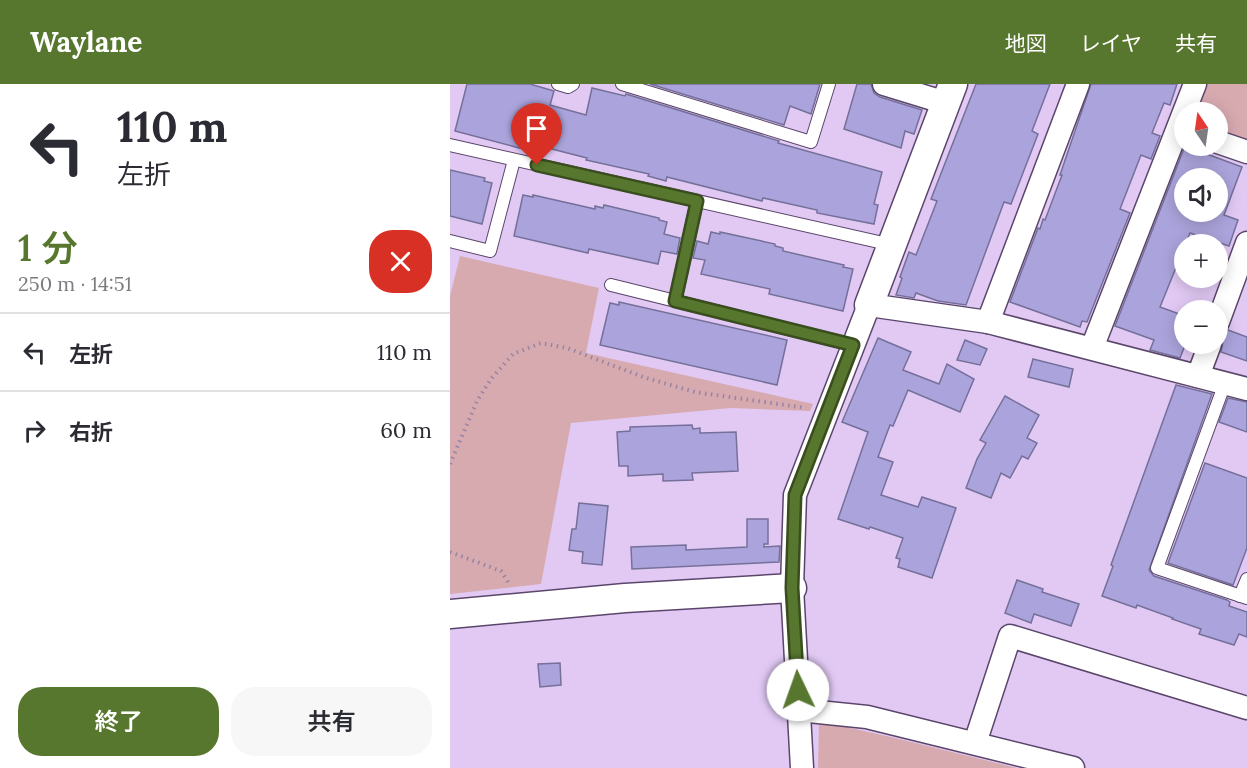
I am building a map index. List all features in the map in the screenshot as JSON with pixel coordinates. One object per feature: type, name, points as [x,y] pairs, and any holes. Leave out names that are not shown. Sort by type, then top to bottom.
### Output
[{"type":"street","points":[[802,768],[792,588],[795,495],[949,94],[884,84]]},
{"type":"street","points":[[988,322],[1078,84]]},
{"type":"street","points":[[1189,102],[1194,84]]},
{"type":"street","points":[[1228,145],[1247,152]]},
{"type":"street","points":[[1092,348],[1174,146]]},
{"type":"street","points":[[1226,300],[1247,243]]},
{"type":"street","points":[[869,305],[988,322],[1247,389]]},
{"type":"street","points":[[1198,376],[1206,354]]},
{"type":"street","points":[[450,614],[625,598],[792,588]]},
{"type":"street","points":[[975,743],[1010,636],[1247,708]]},
{"type":"street","points":[[799,710],[867,717],[1073,768]]},
{"type":"lane","points":[[558,84],[568,87],[573,84]]},
{"type":"lane","points":[[622,84],[811,142],[829,84]]},
{"type":"lane","points":[[450,146],[892,245]]},
{"type":"lane","points":[[450,241],[490,250],[514,160]]},
{"type":"lane","points":[[675,301],[697,201]]},
{"type":"lane","points":[[611,285],[853,345]]},
{"type":"lane","points":[[1225,383],[1156,568],[1244,597],[1247,579]]},
{"type":"path","points":[[450,464],[477,401],[491,379],[513,354],[541,343],[567,348],[643,377],[695,392],[812,409]]},
{"type":"path","points":[[450,552],[501,571],[513,591]]},
{"type":"shaded area","points":[[1202,84],[1247,84],[1247,143],[1228,136],[1228,102],[1195,102]]},
{"type":"shaded area","points":[[460,256],[599,288],[586,353],[813,404],[810,411],[731,408],[571,423],[541,584],[450,594],[450,296]]},
{"type":"shaded area","points":[[819,721],[891,737],[1017,768],[818,768]]},
{"type":"building","points":[[467,84],[530,84],[554,91],[550,105],[586,115],[592,88],[625,96],[626,94],[779,141],[778,143],[882,172],[874,204],[878,205],[874,224],[817,213],[817,210],[763,198],[762,201],[667,177],[666,181],[648,176],[649,174],[586,160],[587,158],[544,147],[542,154],[455,131]]},
{"type":"building","points":[[650,84],[820,84],[811,114],[790,106],[784,125]]},
{"type":"building","points":[[857,84],[871,84],[874,93],[880,97],[922,110],[914,134],[905,131],[901,148],[844,129]]},
{"type":"building","points":[[976,84],[1050,84],[1032,131],[1038,134],[1011,204],[1004,202],[966,305],[938,301],[916,293],[914,298],[896,295],[909,252],[916,255],[937,201],[931,199]]},
{"type":"building","points":[[1091,84],[1177,84],[1170,105],[1164,103],[1152,133],[1160,136],[1151,159],[1141,155],[1120,209],[1130,213],[1087,322],[1082,321],[1080,327],[1010,302],[1038,228],[1040,229],[1043,219],[1045,220],[1062,175],[1060,175]]},
{"type":"building","points":[[1181,156],[1212,156],[1242,167],[1228,204],[1228,168],[1176,168]]},
{"type":"building","points":[[450,170],[485,178],[484,181],[492,183],[482,224],[450,216]]},
{"type":"building","points":[[1174,174],[1174,222],[1228,222],[1228,216],[1238,220],[1229,246],[1228,234],[1174,234],[1174,272],[1160,307],[1174,312],[1174,354],[1182,354],[1180,358],[1150,350],[1154,340],[1115,326]]},
{"type":"building","points":[[523,195],[533,197],[533,195],[595,209],[595,206],[603,208],[604,205],[659,218],[667,222],[664,234],[680,238],[677,254],[661,251],[658,264],[589,249],[588,253],[514,236]]},
{"type":"building","points":[[711,232],[775,244],[783,248],[783,251],[853,269],[843,311],[769,294],[770,289],[701,274],[705,260],[693,258],[697,241],[708,244]]},
{"type":"building","points":[[619,302],[787,340],[777,385],[600,345],[610,303],[619,305]]},
{"type":"building","points":[[1228,330],[1247,337],[1247,361],[1227,354]]},
{"type":"building","points":[[878,338],[911,352],[903,370],[939,384],[947,364],[974,379],[960,412],[908,390],[893,426],[890,425],[878,457],[893,462],[881,495],[918,507],[922,497],[956,508],[932,578],[898,567],[900,559],[896,558],[903,538],[838,519],[868,432],[842,422]]},
{"type":"building","points":[[965,340],[987,349],[980,365],[957,360]]},
{"type":"building","points":[[1033,359],[1073,369],[1069,387],[1028,377]]},
{"type":"building","points":[[1176,385],[1212,394],[1149,570],[1154,576],[1227,600],[1230,602],[1229,606],[1247,612],[1247,637],[1239,634],[1234,645],[1199,634],[1201,629],[1173,618],[1102,596]]},
{"type":"building","points":[[1005,396],[1039,415],[1027,438],[1037,443],[1028,459],[1022,456],[1010,478],[1001,473],[991,498],[966,488],[986,443],[980,440]]},
{"type":"building","points":[[1228,398],[1247,402],[1247,432],[1219,422]]},
{"type":"building","points":[[692,425],[693,429],[700,428],[700,433],[736,432],[738,471],[692,473],[693,480],[663,481],[663,474],[628,476],[628,466],[619,466],[617,432],[630,431],[630,427]]},
{"type":"building","points":[[1205,463],[1247,478],[1247,548],[1233,585],[1168,563]]},
{"type":"building","points":[[579,503],[608,506],[602,565],[582,563],[583,552],[569,550],[572,529],[576,529]]},
{"type":"building","points":[[747,519],[768,519],[768,544],[764,544],[764,547],[780,546],[779,562],[632,569],[631,547],[686,545],[686,550],[747,547]]},
{"type":"building","points":[[1017,580],[1043,589],[1042,592],[1079,604],[1071,626],[1034,614],[1031,623],[1005,613]]},
{"type":"building","points":[[560,663],[561,685],[540,687],[538,664]]},
{"type":"route","points":[[537,165],[697,201],[675,301],[853,345],[795,495],[792,588],[798,690]]}]
